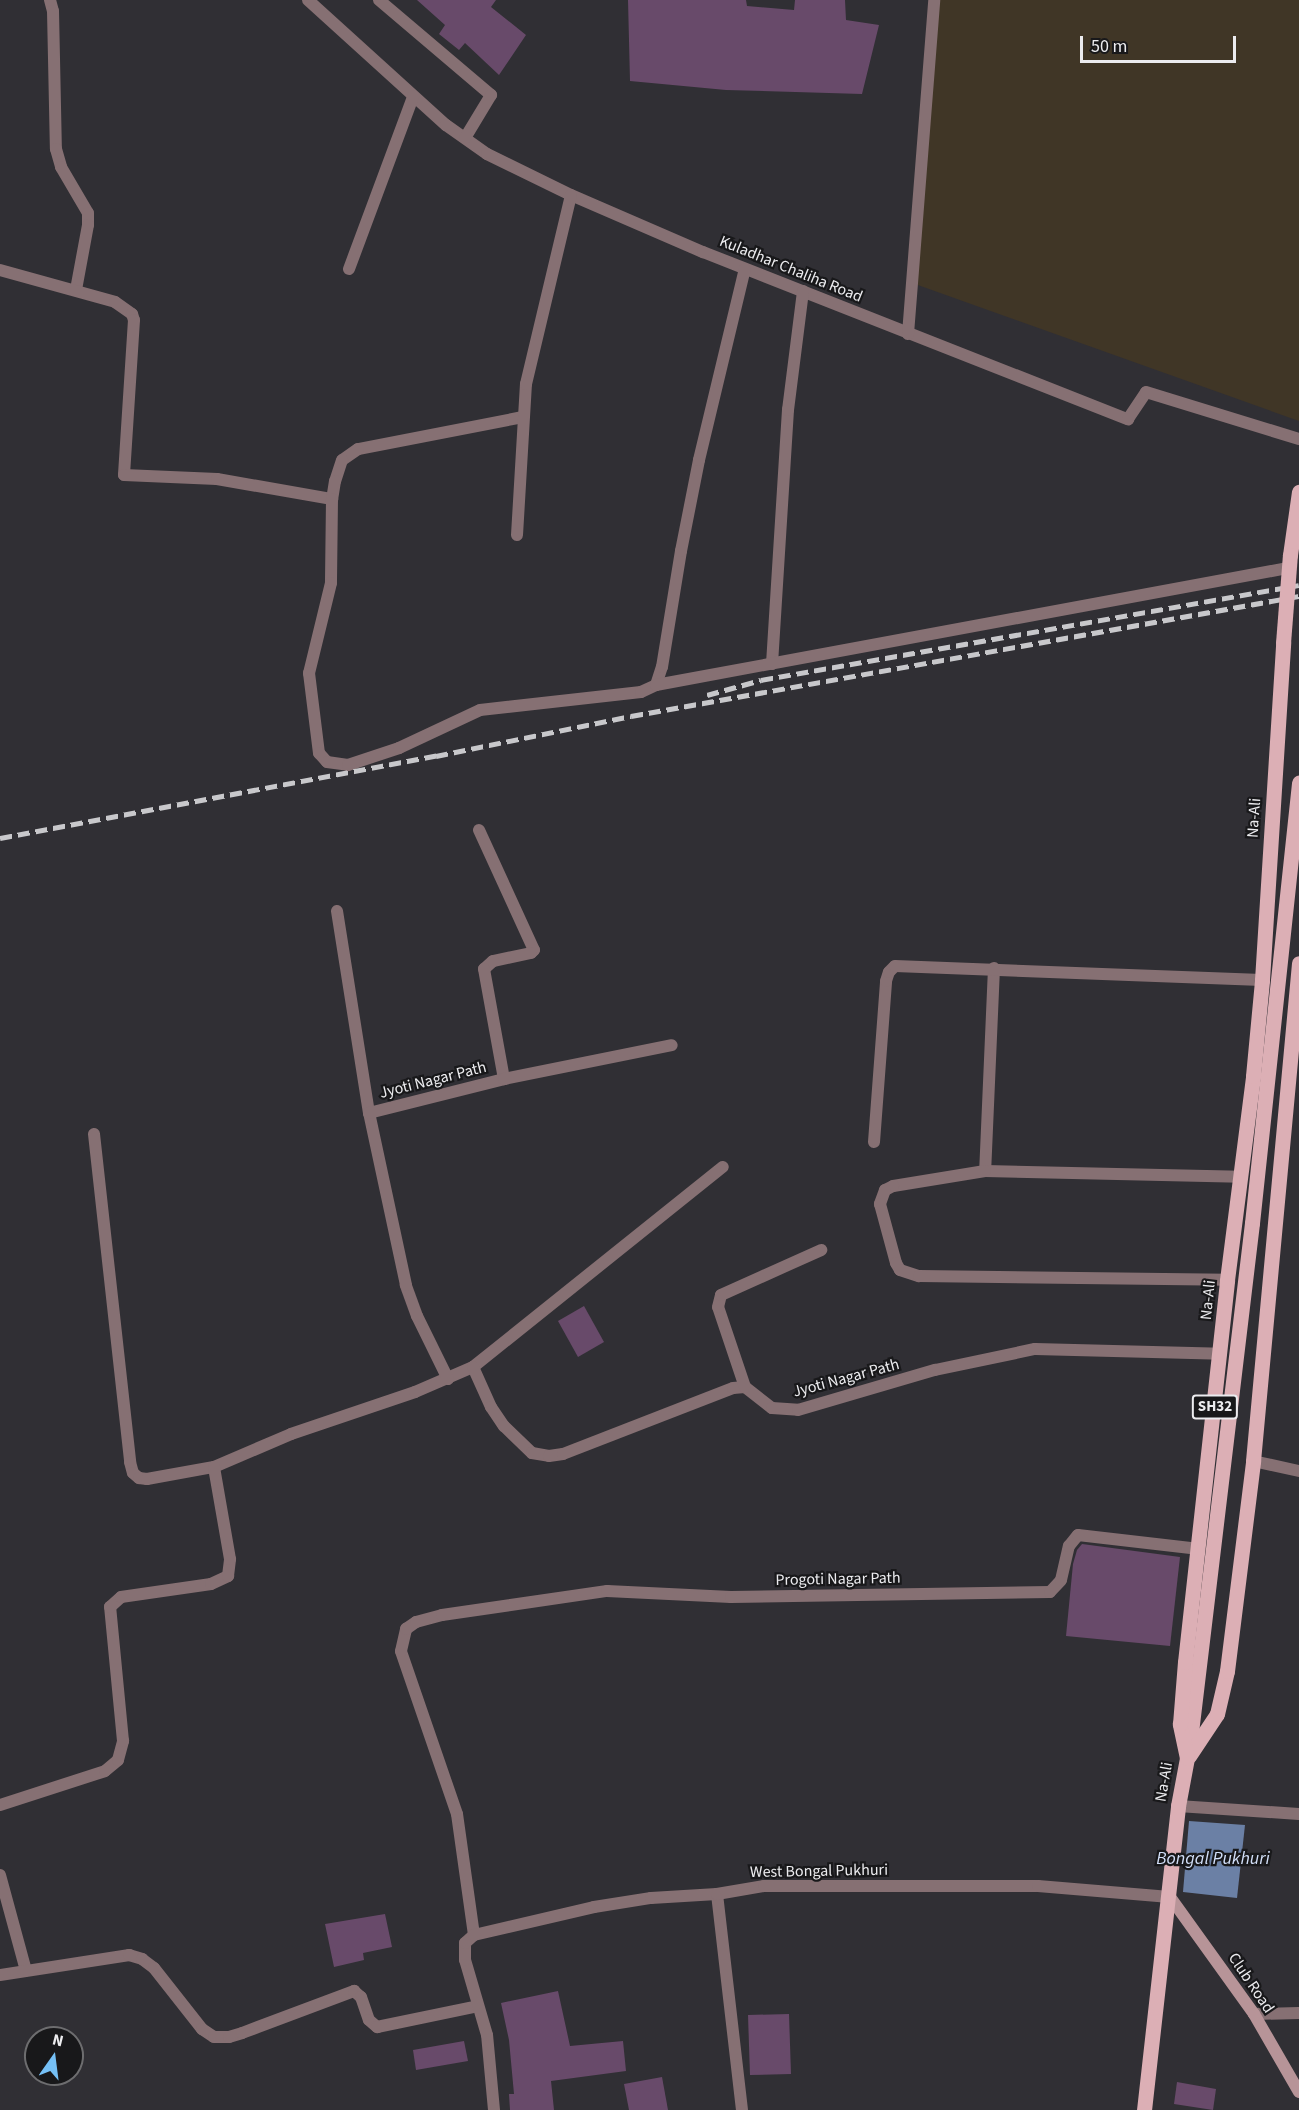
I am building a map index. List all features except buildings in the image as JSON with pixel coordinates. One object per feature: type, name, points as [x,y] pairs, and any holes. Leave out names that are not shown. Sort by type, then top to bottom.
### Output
[{"type":"main road","name":"Na-Ali","points":[[1144,2110],[1170,1897],[1178,1806],[1187,1758],[1180,1724],[1221,1354],[1227,1280],[1262,980],[1289,561],[1299,492]]},
{"type":"main road","points":[[1187,1758],[1195,1717],[1221,1470],[1252,1223],[1299,782]]},
{"type":"main road","points":[[1187,1758],[1211,1726],[1222,1699],[1253,1461],[1299,963]]},
{"type":"street","points":[[50,0],[53,11],[56,149],[61,167],[88,213],[88,225],[76,290]]},
{"type":"street","name":"Kuladhar Chaliha Road","points":[[308,0],[413,96],[465,138],[487,154],[571,195],[746,269],[1128,419],[1146,392],[1299,439]]},
{"type":"street","points":[[379,0],[491,95],[465,138]]},
{"type":"street","points":[[908,334],[934,0]]},
{"type":"street","points":[[349,270],[413,96]]},
{"type":"street","points":[[517,535],[523,417],[535,342],[571,195]]},
{"type":"street","points":[[656,685],[662,667],[682,541],[699,460],[746,269]]},
{"type":"street","points":[[0,270],[76,290],[126,307],[134,320],[124,475],[217,479],[332,500]]},
{"type":"street","points":[[772,664],[788,410],[803,291]]},
{"type":"street","points":[[523,417],[358,449],[342,460],[332,500],[331,583],[309,673],[319,753],[327,762],[348,765],[389,751],[480,710],[640,692],[656,685],[1289,561]]},
{"type":"street","points":[[479,830],[534,950],[531,953],[493,961],[484,969],[504,1079]]},
{"type":"street","points":[[337,911],[369,1113]]},
{"type":"street","points":[[874,1142],[889,972],[895,966],[1262,980]]},
{"type":"street","points":[[985,1171],[993,968]]},
{"type":"street","name":"Jyoti Nagar Path","points":[[448,1379],[417,1316],[406,1285],[369,1113],[504,1079],[672,1045]]},
{"type":"street","points":[[94,1134],[130,1462],[133,1473],[139,1478],[147,1479],[214,1467],[313,1425],[448,1379],[473,1367],[723,1167]]},
{"type":"street","points":[[1227,1280],[919,1276],[900,1270],[880,1204],[885,1190],[985,1171],[1240,1177]]},
{"type":"street","points":[[473,1367],[491,1407],[504,1426],[532,1453],[549,1456],[563,1455],[733,1388],[744,1387],[718,1307],[721,1295],[821,1250]]},
{"type":"street","name":"Jyoti Nagar Path","points":[[744,1387],[772,1408],[798,1410],[935,1370],[1035,1349],[1221,1354]]},
{"type":"street","points":[[1253,1461],[1299,1471]]},
{"type":"street","points":[[0,1805],[105,1771],[118,1760],[123,1741],[110,1607],[121,1597],[211,1584],[228,1576],[230,1559],[214,1467]]},
{"type":"street","name":"Progoti Nagar Path","points":[[474,1935],[457,1815],[401,1651],[406,1629],[416,1622],[442,1615],[629,1590],[731,1597],[1050,1592],[1061,1580],[1069,1546],[1078,1535],[1199,1549]]},
{"type":"street","points":[[1178,1806],[1299,1814]]},
{"type":"street","points":[[0,1875],[26,1971]]},
{"type":"street","name":"West Bongal Pukhuri","points":[[474,1935],[594,1906],[651,1898],[717,1894],[764,1886],[1038,1886],[1170,1897]]},
{"type":"street","points":[[717,1894],[742,2110]]},
{"type":"street","name":"Club Road","points":[[1170,1897],[1254,2014],[1299,2091]]},
{"type":"street","points":[[474,1935],[465,1943],[465,1952],[491,2061],[494,2110]]},
{"type":"street","points":[[0,1975],[129,1955],[142,1959],[153,1968],[202,2029],[214,2037],[229,2037],[242,2033],[354,1991],[361,1997],[369,2020],[376,2027],[478,2006]]},
{"type":"street","points":[[1254,2014],[1299,2013]]},
{"type":"shaded area","points":[[938,0],[1299,0],[1299,421],[915,284]]},
{"type":"water","name":"Bongal Pukhuri","points":[[1189,1821],[1245,1825],[1237,1898],[1183,1892]]},
{"type":"railway","points":[[707,695],[761,680],[1299,585]]},
{"type":"railway","points":[[0,838],[436,756],[631,716],[1299,596]]}]
